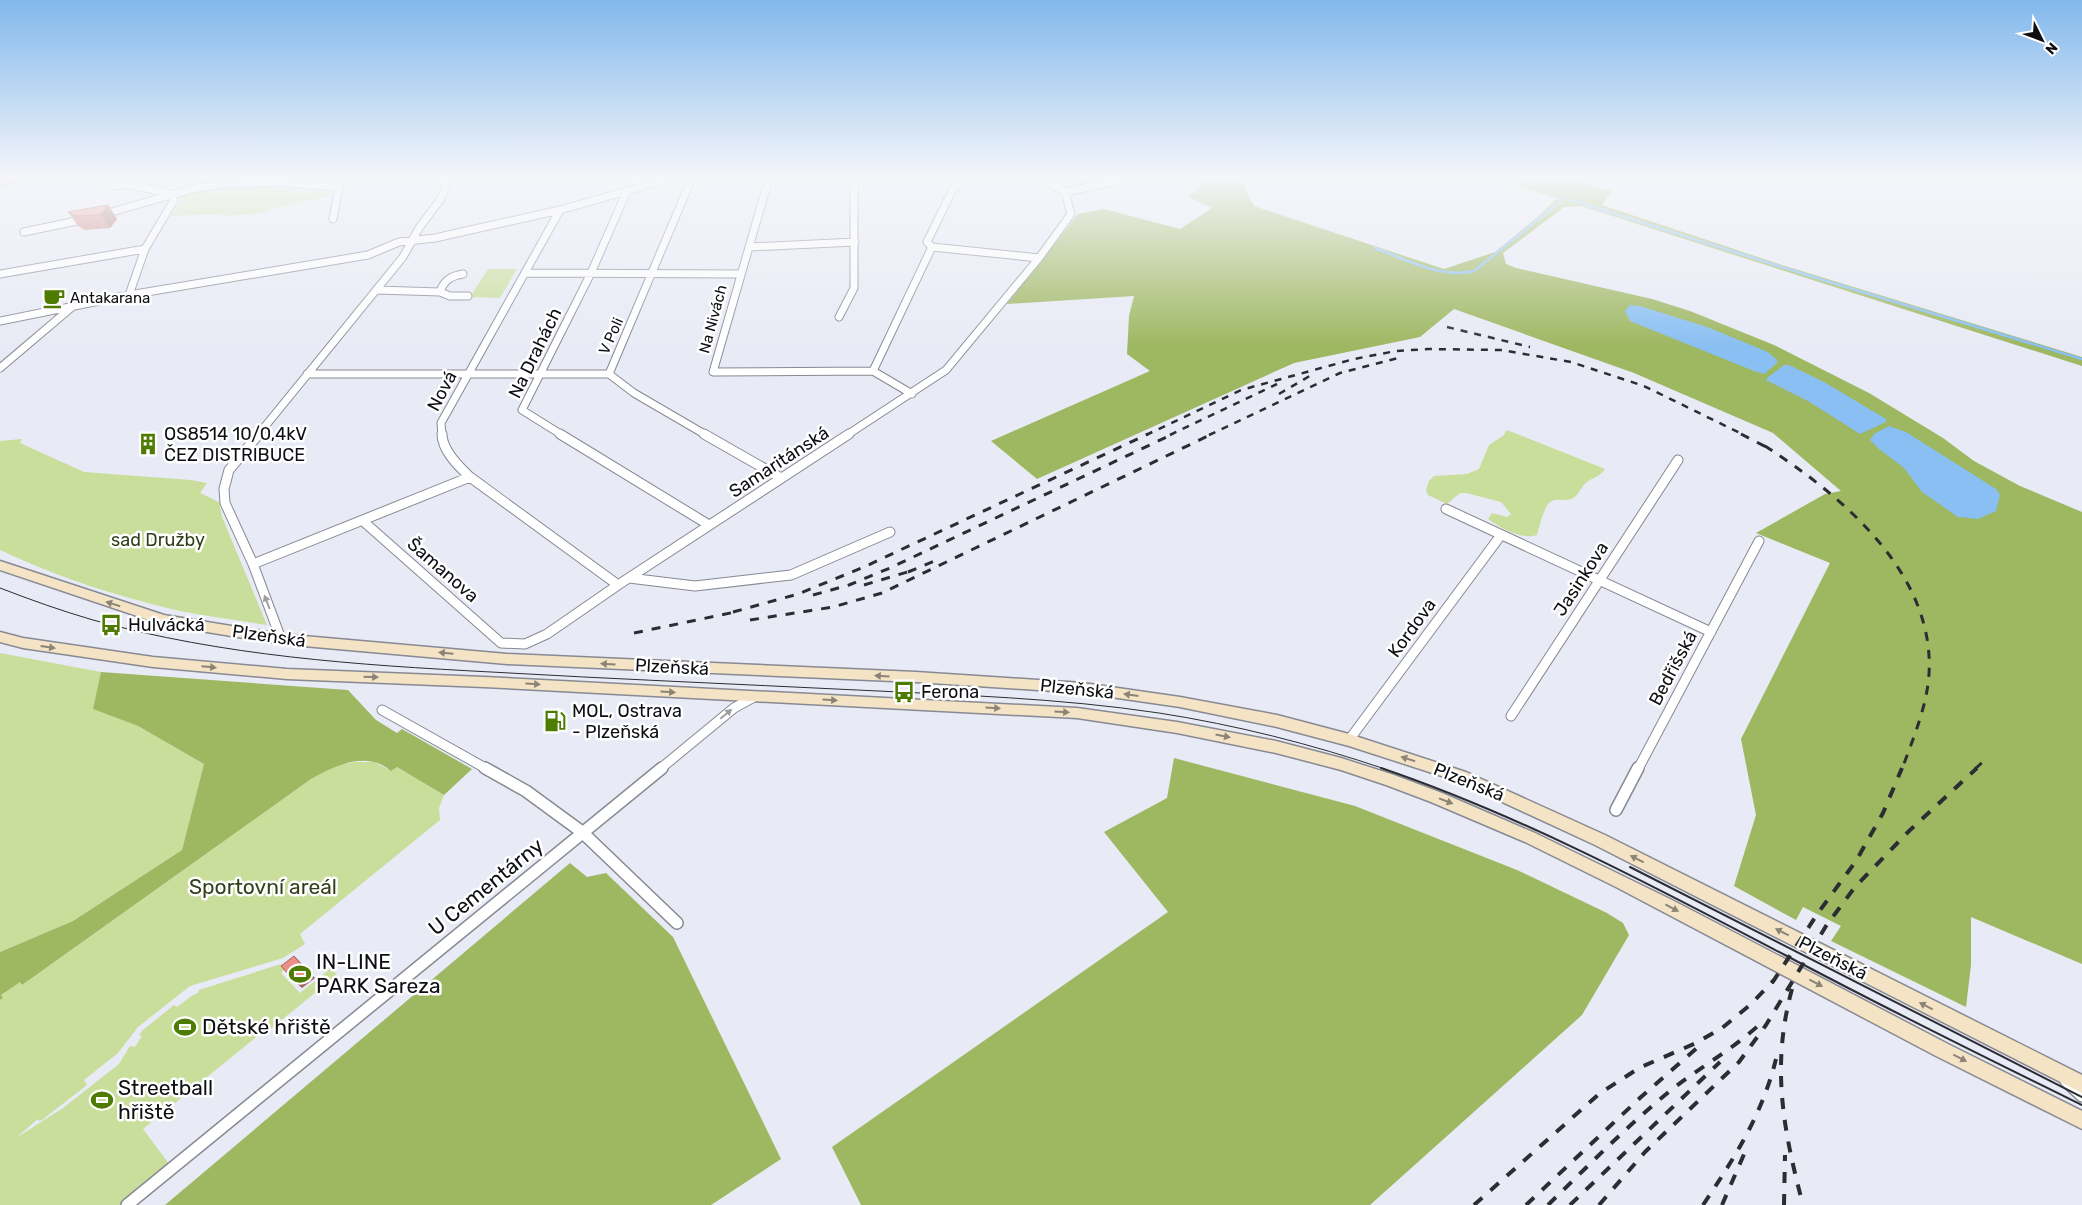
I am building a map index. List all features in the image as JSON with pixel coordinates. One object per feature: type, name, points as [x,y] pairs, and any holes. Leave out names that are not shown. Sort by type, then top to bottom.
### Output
[{"type":"main road","name":"Plzeňská","points":[[0,565],[164,620],[281,639],[507,659],[897,676],[1083,688],[1180,702],[1277,721],[1349,740],[1461,776],[1600,840],[2082,1084]]},
{"type":"main road","name":"Plzeňská","points":[[0,637],[23,643],[153,662],[287,674],[484,682],[1077,713],[1173,726],[1266,744],[1342,764],[1450,803],[1589,864],[2082,1120]]},
{"type":"street","points":[[129,295],[146,249],[154,234]]},
{"type":"street","points":[[281,639],[253,564],[225,503],[226,478],[229,470],[404,255],[415,234]]},
{"type":"street","points":[[0,321],[129,295],[343,260],[368,255],[399,242],[452,234]]},
{"type":"street","name":"Nová","points":[[547,234],[442,423],[442,442],[459,467],[470,477],[618,585]]},
{"type":"street","name":"Na Drahách","points":[[608,234],[591,273],[522,410],[709,526]]},
{"type":"street","name":"V Poli","points":[[669,234],[609,374],[634,393],[781,478]]},
{"type":"street","name":"Na Nivách","points":[[753,234],[740,274],[713,372],[873,371]]},
{"type":"street","points":[[839,317],[854,288],[856,234]]},
{"type":"street","points":[[931,234],[927,242],[932,247],[1039,258],[1056,234]]},
{"type":"street","points":[[750,246],[856,242]]},
{"type":"street","points":[[912,394],[873,371],[932,247]]},
{"type":"street","points":[[0,274],[146,249]]},
{"type":"street","name":"Samaritánská","points":[[501,643],[524,644],[547,634],[618,585],[946,370],[1039,258]]},
{"type":"street","points":[[525,273],[740,274]]},
{"type":"street","points":[[440,292],[447,279],[463,274]]},
{"type":"street","points":[[376,290],[440,292],[450,296],[468,296]]},
{"type":"street","points":[[0,368],[74,305]]},
{"type":"street","points":[[307,374],[609,374]]},
{"type":"street","name":"Jasinkova","points":[[1511,716],[1678,460]]},
{"type":"street","points":[[253,564],[470,477]]},
{"type":"street","points":[[1446,509],[1711,632]]},
{"type":"street","name":"Šamanova","points":[[363,521],[501,643]]},
{"type":"street","points":[[629,578],[695,586],[791,575],[890,532]]},
{"type":"street","name":"Kordova","points":[[1349,740],[1501,535]]},
{"type":"street","name":"Bedřišská","points":[[1616,810],[1759,541]]},
{"type":"street","name":"U Cementárny","points":[[127,1205],[739,704],[756,697]]},
{"type":"street","points":[[382,710],[526,790],[582,832],[677,923]]},
{"type":"street","points":[[2059,1073],[2082,1096]]},
{"type":"street","points":[[2052,1105],[2082,1128]]},
{"type":"green space","points":[[1062,234],[1339,234],[1444,269],[1495,252],[1517,234],[1528,234],[1503,253],[1506,264],[1516,268],[1652,299],[1690,311],[1774,345],[1869,393],[1943,438],[1974,461],[2020,486],[2082,512],[2082,964],[1971,917],[1971,965],[1966,1007],[1831,941],[1841,926],[1803,907],[1796,920],[1734,886],[1756,815],[1741,739],[1830,563],[1756,533],[1825,494],[1841,491],[1773,433],[1634,373],[1454,309],[1420,337],[1294,363],[1037,479],[991,441],[1150,371],[1127,354],[1129,316],[1134,296],[1007,304]]},
{"type":"green space","points":[[1669,234],[1690,234],[1782,265],[2082,357],[2082,366]]},
{"type":"green space","points":[[488,269],[517,269],[500,298],[470,297]]},
{"type":"green space","points":[[1507,430],[1605,469],[1599,475],[1586,482],[1574,498],[1554,500],[1549,503],[1537,535],[1518,535],[1488,519],[1492,513],[1507,517],[1511,514],[1501,502],[1460,493],[1447,504],[1428,495],[1426,490],[1429,481],[1434,476],[1467,474],[1479,469],[1489,445],[1503,436]]},
{"type":"green space","name":"sad Družby","points":[[22,439],[20,443],[84,472],[191,480],[207,483],[200,493],[219,502],[222,517],[267,625],[191,613],[134,599],[66,577],[0,550],[0,441]]},
{"type":"green space","points":[[0,653],[101,672],[94,709],[138,726],[204,764],[182,850],[73,921],[0,952]]},
{"type":"green space","points":[[101,672],[348,690],[376,720],[397,733],[402,729],[472,769],[444,795],[397,767],[391,771],[382,765],[361,761],[351,762],[330,769],[311,779],[22,985],[20,982],[1,995],[3,998],[0,1000],[0,952],[73,921],[182,850],[204,764],[138,726],[93,709]]},
{"type":"green space","points":[[1174,758],[1355,806],[1517,870],[1607,913],[1623,923],[1629,935],[1582,1015],[1370,1205],[861,1205],[832,1147],[1168,912],[1104,832],[1167,798]]},
{"type":"green space","name":"Sportovní areál","points":[[354,762],[374,762],[388,769],[397,767],[444,795],[439,808],[440,820],[300,934],[305,944],[283,958],[190,986],[138,1027],[118,1053],[84,1080],[87,1085],[42,1120],[39,1121],[38,1119],[16,1138],[63,1108],[119,1064],[130,1046],[135,1047],[142,1036],[139,1035],[143,1030],[174,1005],[177,1007],[198,993],[199,990],[281,964],[285,969],[281,973],[300,993],[331,968],[337,975],[268,1031],[260,1034],[143,1129],[169,1164],[120,1205],[0,1205],[0,1000],[3,998],[1,995],[20,981],[22,985],[311,779],[335,766]]},
{"type":"green space","points":[[570,863],[587,877],[606,873],[673,937],[781,1159],[711,1205],[165,1205]]},
{"type":"water","points":[[1630,305],[1640,306],[1707,327],[1768,352],[1777,360],[1777,363],[1764,374],[1754,371],[1630,321],[1625,311]]},
{"type":"water","points":[[1784,365],[1789,365],[1824,382],[1886,419],[1886,422],[1860,434],[1808,401],[1766,380]]},
{"type":"water","points":[[1889,426],[1906,432],[1996,489],[2000,495],[1996,511],[1978,519],[1958,517],[1922,492],[1904,468],[1870,440],[1874,434]]},
{"type":"building","points":[[294,956],[308,972],[295,982],[281,966]]},
{"type":"waterway","points":[[1375,248],[1423,267],[1462,273],[1474,271],[1520,234]]},
{"type":"waterway","points":[[1679,234],[2082,359]]},
{"type":"tram line","points":[[0,588],[93,620],[142,632],[191,642],[290,657],[441,669],[1046,700],[1159,713],[1245,729],[1301,743],[1385,769]]},
{"type":"tram line","points":[[1381,768],[1485,808],[1636,878],[1970,1050],[2082,1105]]},
{"type":"tram line","points":[[1630,867],[2082,1097]]},
{"type":"railway","points":[[1447,327],[1530,347]]},
{"type":"railway","points":[[1146,435],[1241,390],[1354,359],[1396,351],[1428,349],[1501,350],[1571,362],[1644,386],[1744,435]]},
{"type":"railway","points":[[1209,435],[1340,373],[1402,357]]},
{"type":"railway","points":[[1279,394],[1313,374]]},
{"type":"railway","points":[[1170,435],[1277,384]]},
{"type":"railway","points":[[733,612],[798,594],[864,567],[1148,434]]},
{"type":"railway","points":[[813,595],[849,585],[890,568],[1173,434]]},
{"type":"railway","points":[[750,620],[833,607],[882,593],[1212,434]]},
{"type":"railway","points":[[1741,434],[1767,448]]},
{"type":"railway","points":[[1767,448],[1824,488],[1852,513],[1878,540],[1900,570],[1917,603],[1927,637],[1928,686],[1915,734],[1902,769]]},
{"type":"railway","points":[[910,571],[937,560]]},
{"type":"railway","points":[[910,571],[914,570]]},
{"type":"railway","points":[[864,585],[910,571]]},
{"type":"railway","points":[[634,633],[740,611]]},
{"type":"railway","points":[[1975,769],[1985,760]]},
{"type":"railway","points":[[1774,980],[1818,913],[1856,861],[1883,813],[1902,768]]},
{"type":"railway","points":[[1599,1205],[1645,1152],[1739,1062],[1766,1025],[1826,926],[1855,887],[1909,831],[1977,768]]},
{"type":"railway","points":[[1474,1205],[1599,1094],[1639,1068],[1696,1043],[1722,1028],[1750,1005],[1774,980]]},
{"type":"railway","points":[[1792,989],[1782,1045],[1782,1097],[1790,1150],[1803,1205]]},
{"type":"railway","points":[[1548,1205],[1654,1104],[1742,1039],[1764,1020]]},
{"type":"railway","points":[[1526,1205],[1641,1097],[1698,1047]]},
{"type":"railway","points":[[1703,1205],[1746,1135],[1763,1099],[1776,1059]]},
{"type":"railway","points":[[1570,1205],[1720,1062]]},
{"type":"railway","points":[[1722,1205],[1745,1152]]},
{"type":"railway","points":[[1784,1205],[1785,1155]]},
{"type":"place","name":"Antakarana","points":[[54,298]]},
{"type":"place","name":"OS8514 10/0,4kV ČEZ DISTRIBUCE","points":[[148,444]]},
{"type":"place","name":"Hulvácká","points":[[111,625]]},
{"type":"place","name":"Ferona","points":[[904,692]]},
{"type":"place","name":"MOL, Ostrava - Plzeňská","points":[[555,721]]},
{"type":"place","name":"IN-LINE PARK Sareza","points":[[300,974]]},
{"type":"place","name":"Dětské hřiště","points":[[185,1027]]},
{"type":"place","name":"Streetball hřiště","points":[[102,1100]]}]
